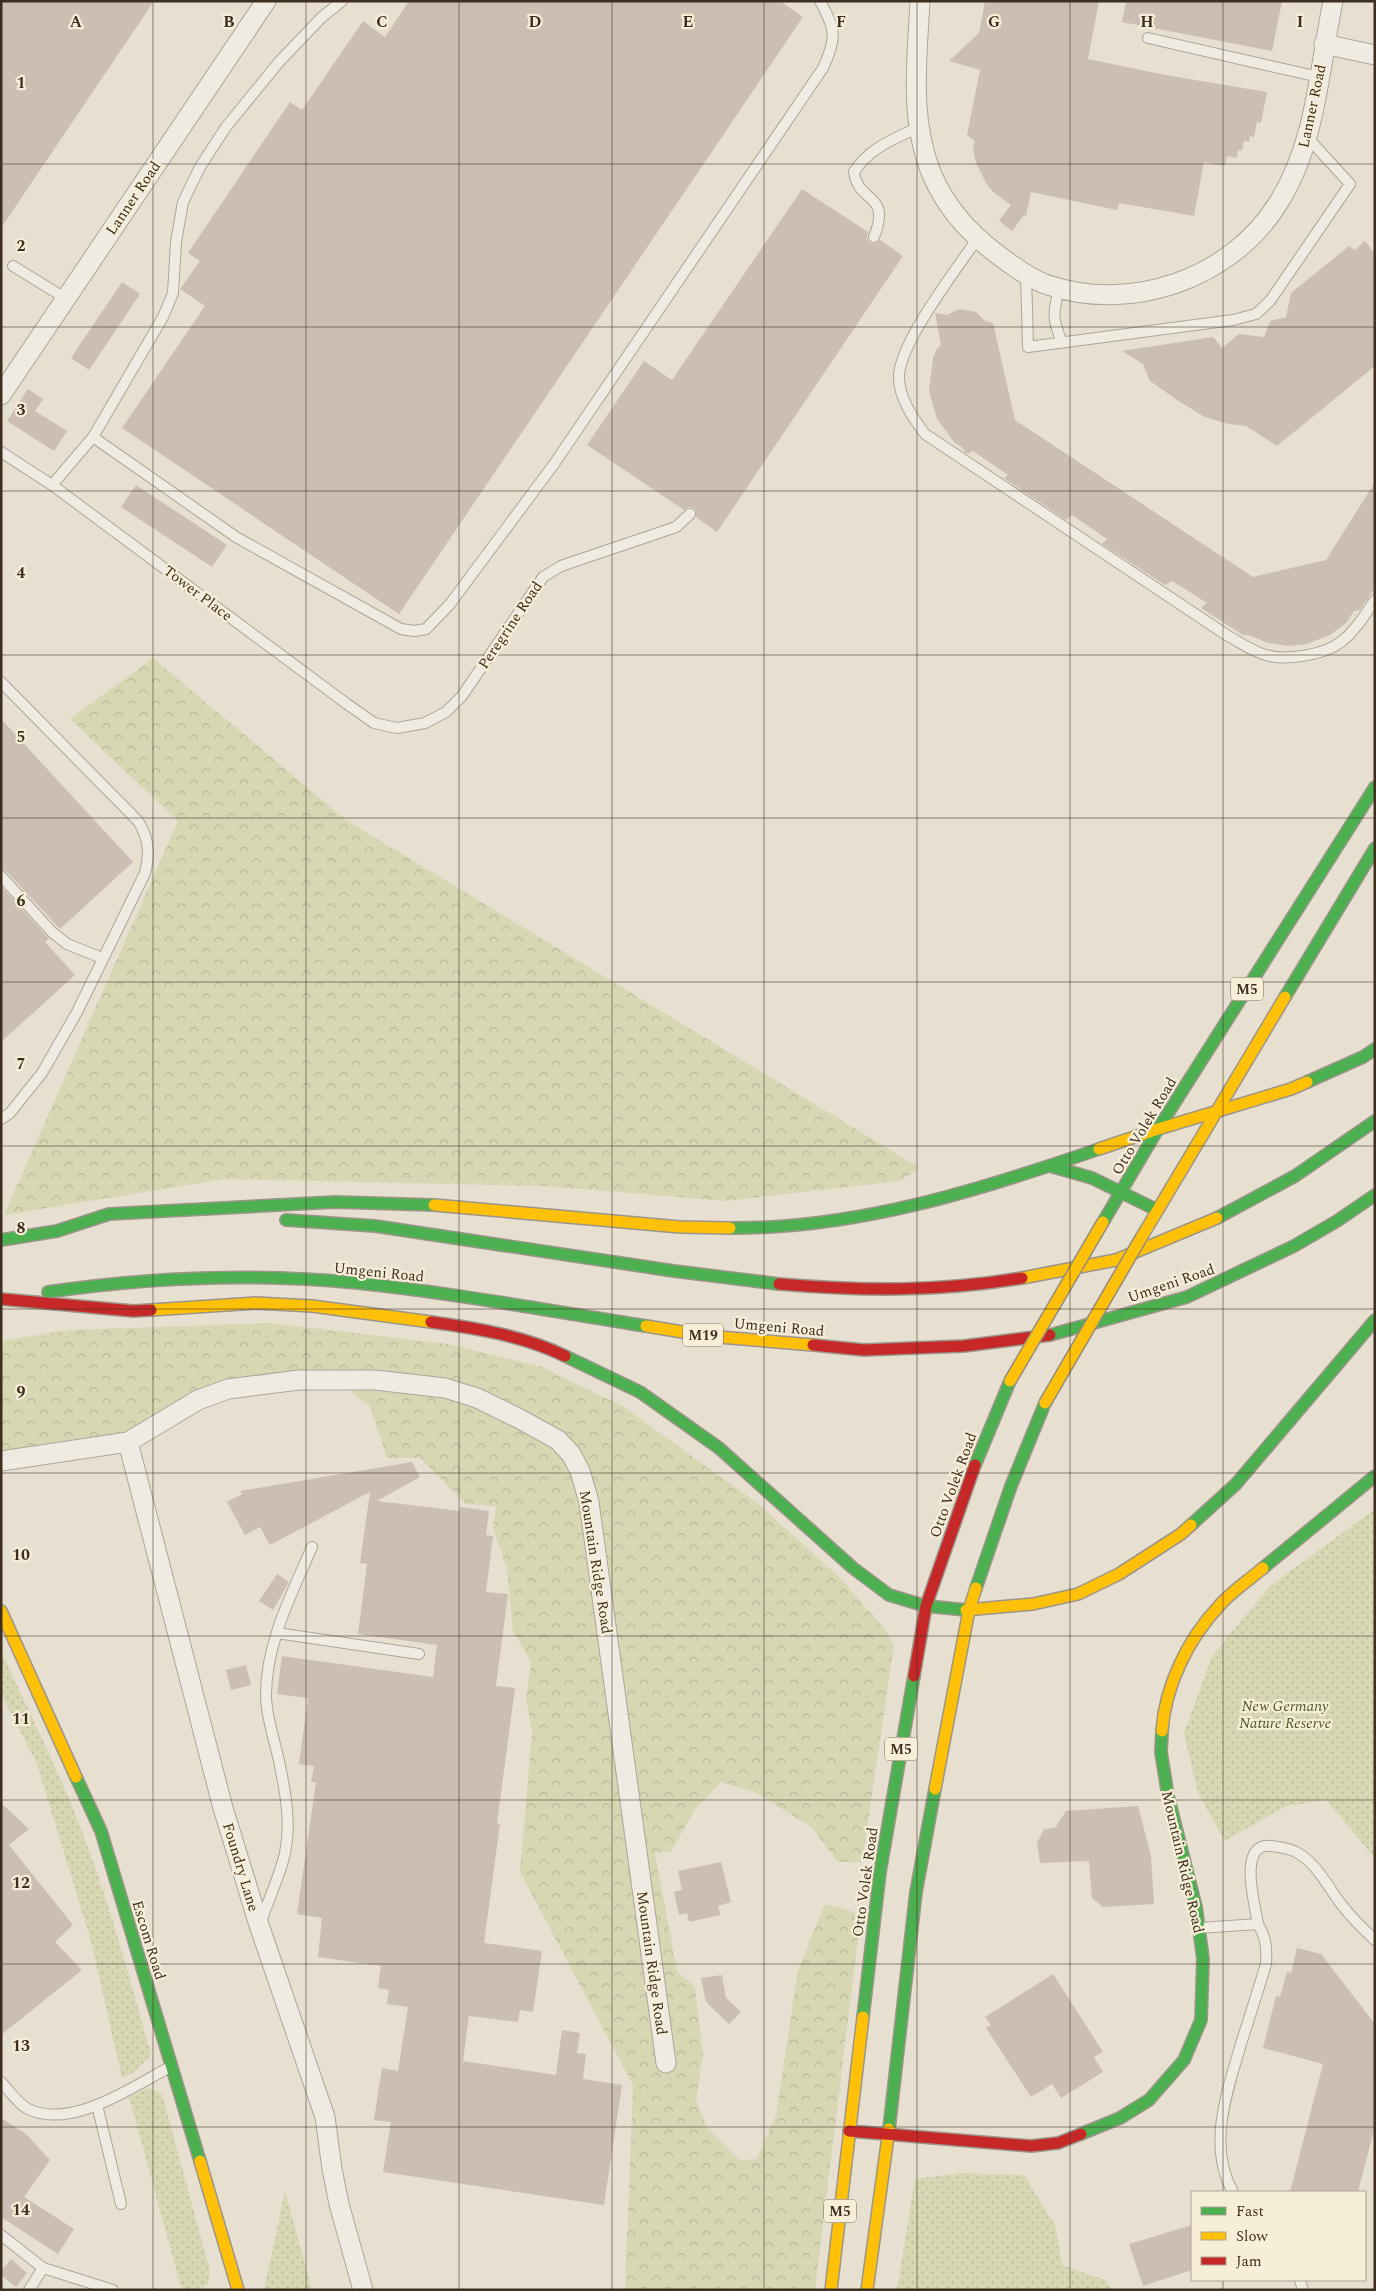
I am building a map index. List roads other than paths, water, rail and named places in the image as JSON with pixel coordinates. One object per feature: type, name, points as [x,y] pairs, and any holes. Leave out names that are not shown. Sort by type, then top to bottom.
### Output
[{"type":"main road","name":"Otto Volek Road","points":[[831,2290],[880,1872],[926,1606],[979,1453],[1010,1381],[1158,1129],[1375,788]]},
{"type":"main road","name":"M5","points":[[866,2290],[888,2135],[916,1892],[969,1610],[1011,1486],[1046,1403],[1157,1210],[1375,848]]},
{"type":"main road","points":[[58,1231],[108,1214],[335,1202],[422,1204],[680,1227],[757,1228],[848,1219],[930,1203],[1050,1166],[1158,1129],[1291,1089],[1363,1057],[1375,1049]]},
{"type":"main road","points":[[273,1219],[311,1220],[427,1234],[698,1274],[805,1286],[886,1290],[945,1289],[1003,1283],[1104,1263],[1185,1234],[1288,1181],[1346,1144],[1375,1121]]},
{"type":"main road","points":[[1050,1166],[1088,1176],[1157,1210]]},
{"type":"main road","name":"Umgeni Road","points":[[3,1299],[117,1282],[207,1278],[285,1279],[357,1283],[450,1295],[707,1336],[864,1350],[964,1346],[1057,1334],[1187,1297],[1243,1272],[1294,1246],[1336,1221],[1375,1194]]},
{"type":"main road","points":[[1,1240],[58,1231],[158,1221],[244,1219]]},
{"type":"main road","points":[[3,1299],[133,1311],[256,1303],[312,1306],[458,1326],[542,1345],[640,1392],[719,1448],[853,1568],[888,1595],[926,1606],[969,1610],[1033,1604],[1078,1594],[1119,1574],[1181,1534],[1236,1484],[1375,1320]]},
{"type":"main road","name":"Mountain Ridge Road","points":[[849,2131],[1031,2146],[1058,2143],[1120,2118],[1149,2100],[1184,2060],[1201,2020],[1203,1959],[1196,1907],[1168,1796],[1161,1752],[1164,1708],[1188,1647],[1219,1605],[1375,1476]]},
{"type":"main road","name":"Escom Road","points":[[1,1611],[101,1831],[238,2290]]},
{"type":"street","name":"Lanner Road","points":[[1,395],[266,1]]},
{"type":"street","name":"Lanner Road","points":[[920,1],[916,107],[922,148],[933,176],[953,213],[977,239],[1026,274],[1046,285],[1092,293],[1137,294],[1171,287],[1218,263],[1254,237],[1277,205],[1295,173],[1308,138],[1333,1]]},
{"type":"street","points":[[1324,44],[1375,55]]},
{"type":"street","name":"Mountain Ridge Road","points":[[1,1461],[128,1442],[198,1400],[228,1389],[299,1380],[375,1380],[445,1388],[477,1398],[558,1440],[571,1454],[580,1471],[589,1502],[666,2063]]},
{"type":"street","name":"Foundry Lane","points":[[128,1442],[223,1808],[259,1925],[325,2117],[338,2195],[363,2290]]},
{"type":"lane","points":[[52,485],[94,437],[163,317],[174,293],[179,219],[183,202],[200,166],[226,127],[279,62],[322,17],[342,1]]},
{"type":"lane","points":[[94,437],[236,537],[401,629],[414,631],[426,629],[450,604],[554,464],[824,68],[833,46],[833,38],[832,23],[820,1]]},
{"type":"lane","points":[[1148,38],[1318,77]]},
{"type":"lane","points":[[874,236],[881,220],[879,210],[855,180],[854,172],[864,157],[882,145],[919,127]]},
{"type":"lane","points":[[1026,274],[1028,348],[1233,320],[1256,314],[1270,301],[1350,184],[1308,138]]},
{"type":"lane","points":[[977,239],[910,340],[899,376],[906,408],[925,434],[1228,636],[1265,655],[1292,658],[1317,652],[1340,643],[1361,621],[1375,600]]},
{"type":"lane","points":[[13,266],[65,298]]},
{"type":"lane","points":[[1060,288],[1053,314],[1054,325],[1062,342]]},
{"type":"lane","name":"Tower Place","points":[[1,452],[52,485],[374,723],[397,728]]},
{"type":"lane","name":"Peregrine Road","points":[[397,728],[425,723],[446,712],[462,696],[543,577],[562,566],[676,527],[690,514]]},
{"type":"lane","points":[[1,682],[138,821],[143,828],[147,841],[148,859],[145,873],[77,1012],[42,1073],[10,1112],[1,1120]]},
{"type":"lane","points":[[1,876],[52,932],[67,944],[102,958]]},
{"type":"lane","points":[[259,1925],[285,1854],[287,1831],[286,1801],[266,1697],[271,1656],[278,1633],[312,1547]]},
{"type":"lane","points":[[278,1633],[419,1654]]},
{"type":"lane","points":[[1233,2191],[1224,2170],[1221,2137],[1224,2104],[1266,1964],[1267,1947],[1265,1936],[1258,1924],[1250,1873],[1251,1859],[1255,1850],[1265,1845],[1278,1846],[1297,1852],[1309,1862],[1342,1905],[1375,1940]]},
{"type":"lane","points":[[1199,1928],[1258,1924]]},
{"type":"lane","points":[[1,2082],[26,2108],[45,2114],[65,2114],[98,2105],[171,2067]]},
{"type":"lane","points":[[98,2105],[121,2204]]},
{"type":"lane","points":[[1,2234],[43,2268],[113,2290]]},
{"type":"lane","points":[[29,2290],[43,2268]]},
{"type":"park label","name":"New Germany Nature Reserve","points":[[1285,1714]]}]
